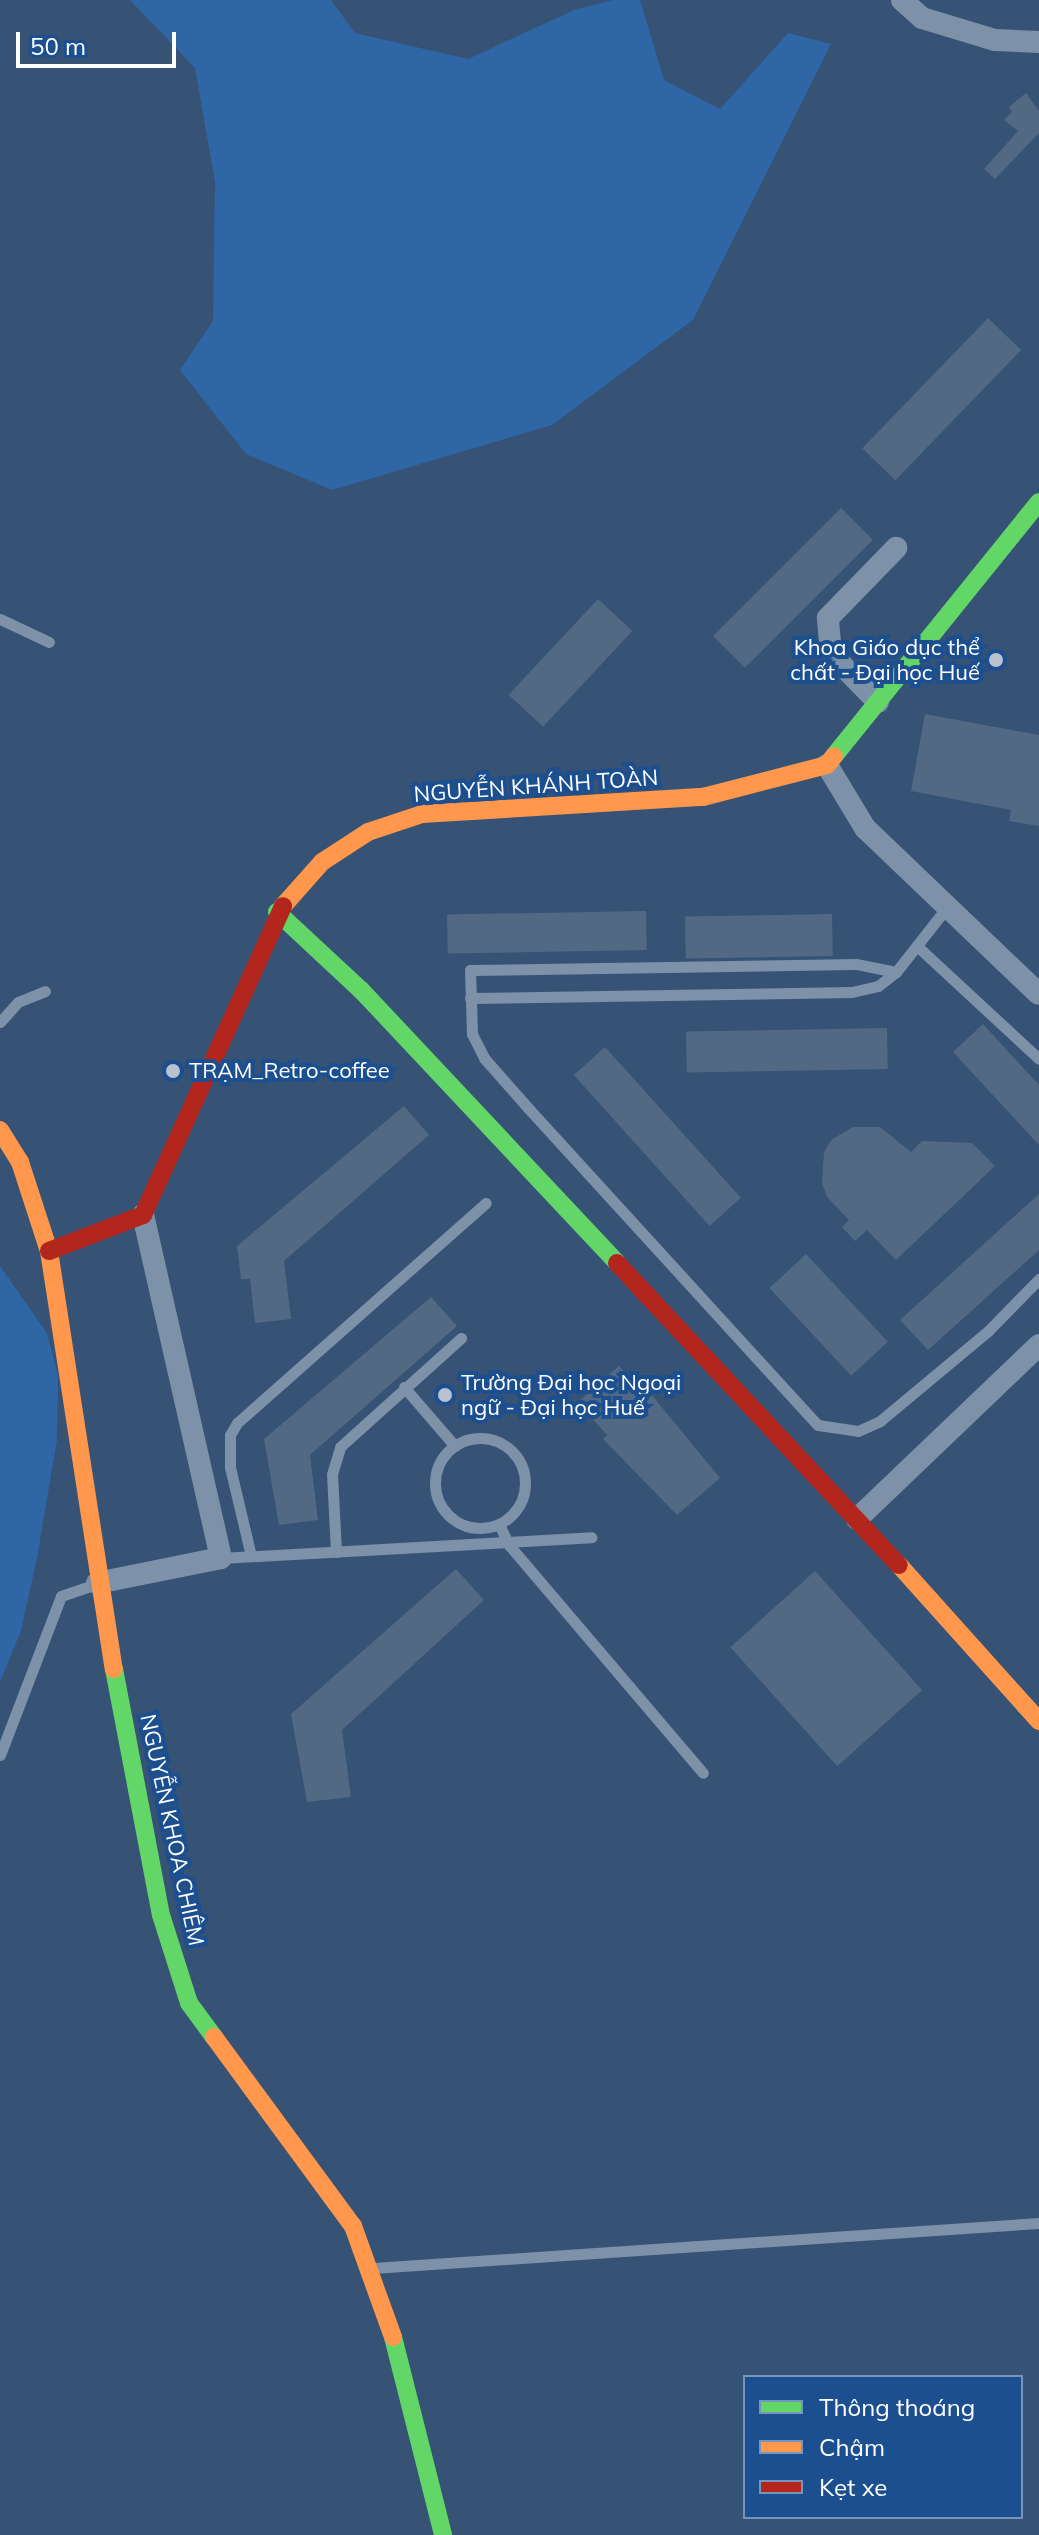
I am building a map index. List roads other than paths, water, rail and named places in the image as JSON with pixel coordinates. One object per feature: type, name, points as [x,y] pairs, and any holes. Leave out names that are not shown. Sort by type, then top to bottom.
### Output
[{"type":"street","points":[[902,0],[922,18],[995,40],[1039,42]]},
{"type":"street","points":[[1038,990],[865,828],[827,765],[1039,502]]},
{"type":"street","points":[[878,702],[831,654],[828,618],[896,548]]},
{"type":"street","name":"NGUYỄN KHÁNH TOÀN","points":[[143,1215],[277,912],[322,862],[368,832],[422,814],[703,797],[827,765]]},
{"type":"street","points":[[277,912],[361,990],[857,1519],[1039,1721]]},
{"type":"street","name":"NGUYỄN KHOA CHIÊM","points":[[0,1130],[20,1162],[49,1251],[97,1583],[161,1915],[189,2003],[353,2226],[389,2321],[443,2535]]},
{"type":"street","points":[[49,1251],[143,1215],[221,1558],[97,1583]]},
{"type":"street","points":[[857,1519],[1039,1345]]},
{"type":"lane","points":[[0,619],[49,642]]},
{"type":"lane","points":[[470,998],[852,992],[878,986],[896,972],[949,905]]},
{"type":"lane","points":[[917,946],[1039,1059]]},
{"type":"lane","points":[[896,972],[856,964],[470,970],[472,1034],[484,1058],[818,1425],[858,1431],[880,1421],[988,1331],[1039,1279]]},
{"type":"lane","points":[[0,1022],[18,1002],[45,991]]},
{"type":"lane","points":[[251,1556],[230,1467],[230,1435],[237,1423],[486,1203]]},
{"type":"lane","points":[[336,1552],[334,1461],[340,1447],[461,1338]]},
{"type":"lane","points":[[404,1387],[455,1446]]},
{"type":"lane","points":[[485,1438],[511,1450],[521,1464],[523,1498],[499,1524],[465,1525],[439,1502],[438,1467],[455,1446],[485,1438]]},
{"type":"lane","points":[[499,1524],[509,1545],[703,1773]]},
{"type":"lane","points":[[221,1558],[509,1545],[591,1537]]},
{"type":"lane","points":[[0,1755],[61,1596],[97,1583]]},
{"type":"lane","points":[[369,2268],[1039,2223]]},
{"type":"place","name":"Khoa Giáo dục thể chất - Đại học Huế","points":[[996,660]]},
{"type":"place","name":"TRẠM_Retro-coffee","points":[[173,1071]]},
{"type":"place","name":"Trường Đại học Ngoại ngữ - Đại học Huế","points":[[445,1395]]}]
